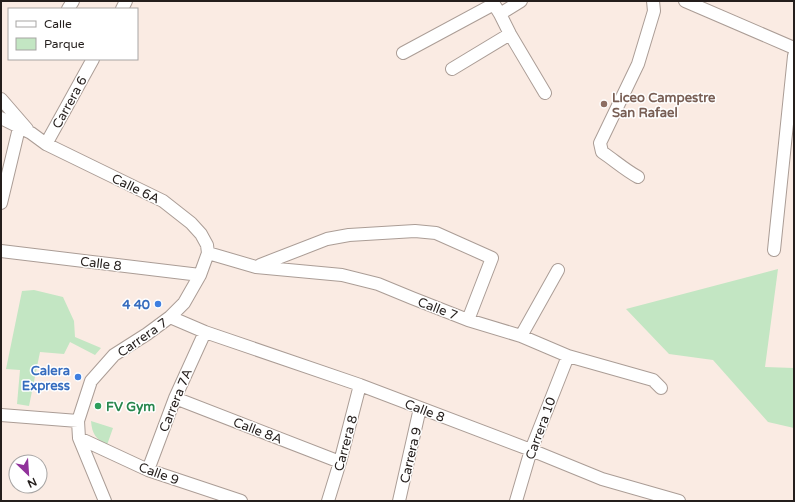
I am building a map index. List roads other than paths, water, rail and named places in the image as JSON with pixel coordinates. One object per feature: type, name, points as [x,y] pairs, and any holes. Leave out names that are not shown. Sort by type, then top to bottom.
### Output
[{"type":"street","points":[[403,53],[495,6],[521,1]]},
{"type":"street","points":[[638,177],[625,170],[612,158],[602,152],[600,144],[638,64],[654,11],[653,1]]},
{"type":"street","points":[[684,1],[794,48]]},
{"type":"street","points":[[495,6],[545,93]]},
{"type":"street","points":[[452,69],[510,34]]},
{"type":"street","points":[[774,250],[790,128],[794,56]]},
{"type":"street","name":"Carrera 6","points":[[46,144],[92,60]]},
{"type":"street","points":[[1,99],[31,133],[46,144]]},
{"type":"street","points":[[1,118],[31,133]]},
{"type":"street","points":[[1,203],[19,128]]},
{"type":"street","name":"Calle 6A","points":[[46,144],[163,201],[191,223],[201,234],[207,245],[208,253]]},
{"type":"street","points":[[256,267],[327,239],[349,235],[416,231],[436,233],[492,258],[468,320]]},
{"type":"street","name":"Calle 8","points":[[1,251],[200,275]]},
{"type":"street","name":"Calle 7","points":[[208,253],[256,267],[342,275],[378,284],[468,320],[521,336],[568,356],[653,380],[661,388]]},
{"type":"street","name":"Carrera 7","points":[[78,421],[92,382],[114,355],[148,334],[170,317],[184,303],[200,275],[208,253]]},
{"type":"street","points":[[521,336],[558,270]]},
{"type":"street","name":"Calle 8","points":[[170,317],[205,332],[360,385],[531,450],[602,479],[679,501]]},
{"type":"street","name":"Carrera 7A","points":[[148,470],[175,398],[205,332]]},
{"type":"street","name":"Carrera 10","points":[[516,501],[531,450],[568,356]]},
{"type":"street","name":"Carrera 8","points":[[328,501],[360,385]]},
{"type":"street","name":"Calle 8A","points":[[175,398],[340,462]]},
{"type":"street","name":"Carrera 9","points":[[399,501],[420,408]]},
{"type":"street","points":[[1,415],[78,421],[79,438],[105,501]]},
{"type":"street","name":"Calle 9","points":[[79,438],[148,470],[241,501]]},
{"type":"place","name":"Liceo Campestre San Rafael","points":[[604,104]]},
{"type":"place","name":"4 40","points":[[158,304]]},
{"type":"place","name":"Calera Express","points":[[78,377]]},
{"type":"place","name":"FV Gym","points":[[98,406]]}]
